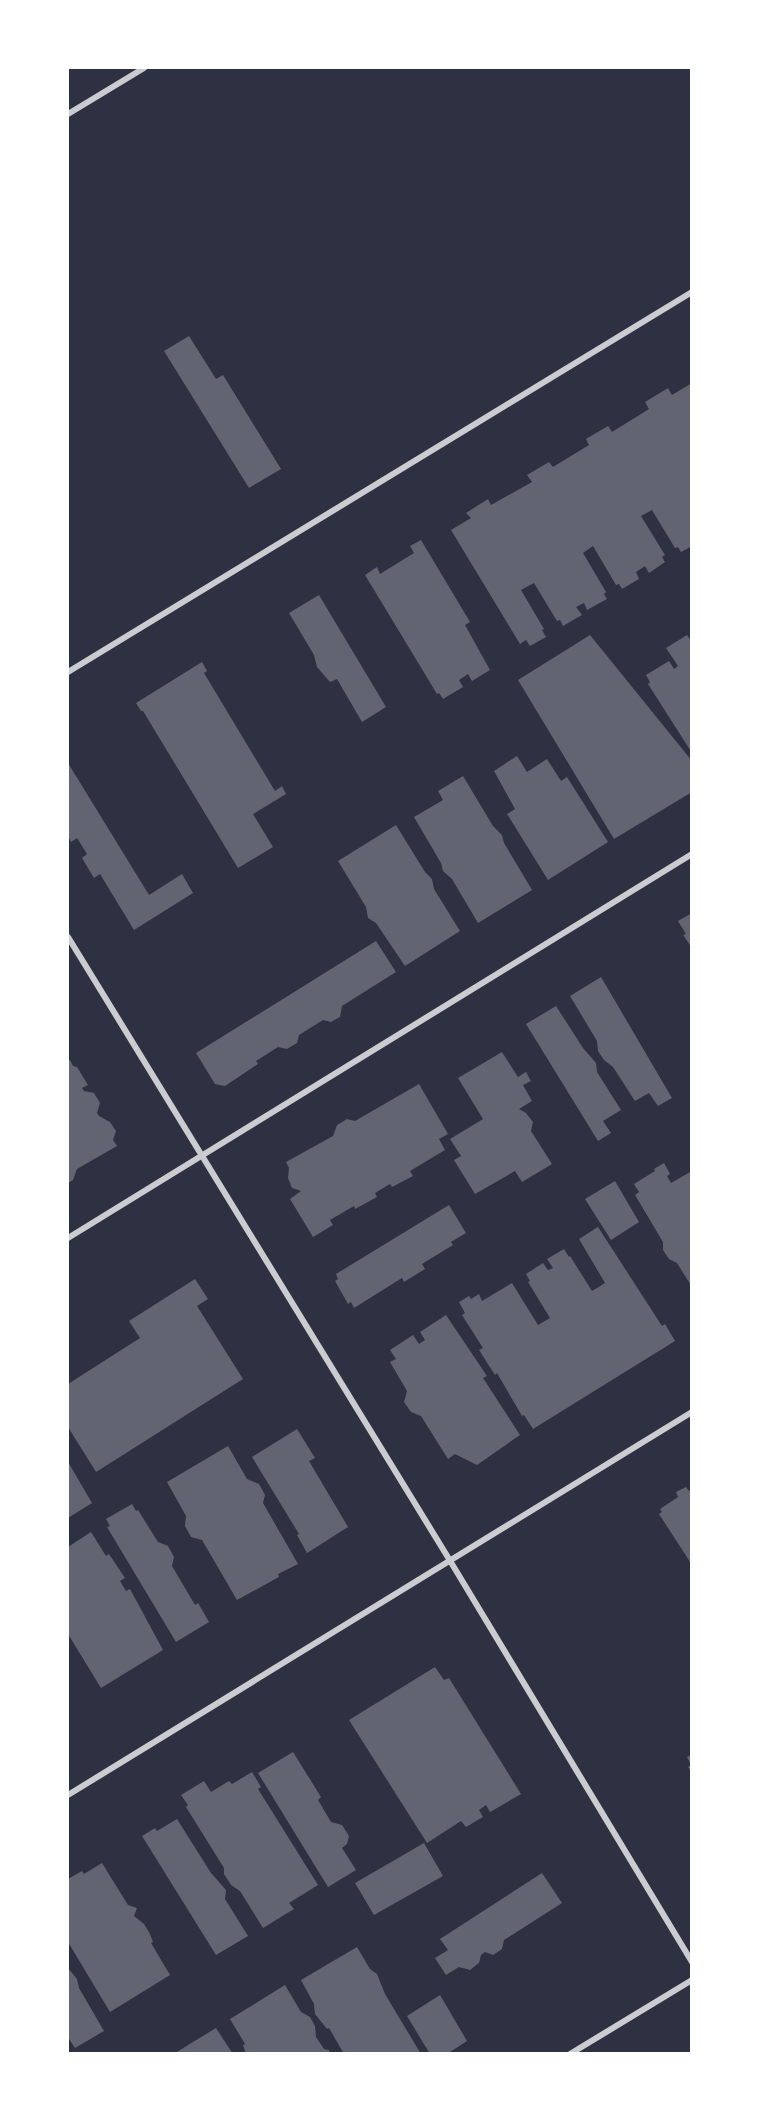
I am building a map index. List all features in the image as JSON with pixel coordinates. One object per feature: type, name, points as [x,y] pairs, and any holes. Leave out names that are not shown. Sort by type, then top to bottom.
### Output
[{"type":"street","points":[[68,114],[144,68]]},
{"type":"street","points":[[68,672],[692,292]]},
{"type":"street","points":[[68,1238],[692,854]]},
{"type":"street","points":[[68,937],[450,1559],[692,1962]]},
{"type":"street","points":[[68,1795],[692,1412]]},
{"type":"street","points":[[570,2054],[692,1980]]},
{"type":"building","points":[[189,336],[216,379],[223,375],[281,469],[249,488],[164,351]]},
{"type":"building","points":[[692,383],[692,546],[681,552],[678,547],[675,548],[652,510],[641,516],[665,555],[662,557],[665,562],[649,573],[645,566],[636,572],[639,579],[622,589],[619,584],[616,585],[593,546],[583,553],[606,592],[604,594],[607,599],[587,610],[584,603],[576,607],[582,615],[563,626],[560,620],[557,621],[534,583],[521,590],[544,629],[542,630],[546,637],[530,646],[526,640],[520,644],[451,530],[471,518],[466,513],[488,499],[491,505],[532,482],[527,475],[549,462],[553,467],[589,445],[586,439],[608,426],[612,432],[649,409],[645,402],[668,388],[672,395]]},
{"type":"building","points":[[421,540],[470,622],[465,625],[490,670],[472,681],[468,674],[459,680],[463,687],[443,699],[439,693],[437,694],[365,575],[377,567],[380,574],[414,553],[410,546]]},
{"type":"building","points":[[319,595],[386,707],[362,722],[337,679],[330,682],[317,667],[314,655],[289,613]]},
{"type":"building","points":[[590,635],[692,761],[692,792],[614,839],[518,680]]},
{"type":"building","points":[[687,635],[692,642],[692,753],[648,684],[650,682],[646,675],[669,661],[674,669],[678,666],[666,648]]},
{"type":"building","points":[[202,662],[207,671],[204,673],[275,791],[282,786],[286,794],[253,814],[273,847],[238,868],[136,703]]},
{"type":"building","points":[[517,756],[527,772],[547,759],[561,781],[567,777],[608,842],[548,880],[507,814],[515,809],[494,771]]},
{"type":"building","points":[[68,763],[149,895],[182,874],[193,893],[134,930],[100,874],[94,878],[82,858],[87,854],[77,838],[71,842],[68,836]]},
{"type":"building","points":[[463,776],[493,826],[502,835],[504,843],[532,890],[478,923],[452,879],[443,871],[441,863],[414,817],[443,800],[438,791]]},
{"type":"building","points":[[396,825],[425,872],[432,879],[434,889],[460,931],[405,966],[376,923],[368,918],[366,907],[338,861]]},
{"type":"building","points":[[692,913],[692,948],[683,935],[686,934],[678,921]]},
{"type":"building","points":[[376,941],[396,972],[342,1006],[340,1017],[331,1022],[323,1020],[299,1035],[297,1043],[287,1049],[278,1047],[256,1061],[258,1064],[225,1086],[215,1084],[196,1053]]},
{"type":"building","points":[[601,977],[672,1098],[658,1106],[649,1093],[635,1101],[613,1067],[598,1051],[597,1041],[570,996]]},
{"type":"building","points":[[556,1006],[583,1048],[596,1063],[597,1072],[621,1110],[603,1121],[611,1133],[598,1141],[526,1024]]},
{"type":"building","points":[[502,1052],[518,1077],[526,1072],[531,1081],[523,1085],[532,1101],[519,1109],[526,1113],[533,1122],[531,1131],[552,1164],[522,1182],[515,1171],[475,1194],[454,1160],[461,1156],[450,1139],[483,1119],[458,1078]]},
{"type":"building","points":[[68,1060],[77,1067],[88,1085],[82,1088],[84,1091],[94,1093],[100,1103],[97,1113],[99,1116],[110,1122],[116,1131],[113,1140],[117,1146],[77,1169],[73,1180],[68,1183]]},
{"type":"building","points":[[419,1084],[448,1134],[439,1139],[445,1150],[410,1171],[413,1176],[392,1187],[390,1184],[375,1193],[377,1197],[355,1209],[354,1206],[330,1220],[333,1225],[313,1237],[290,1199],[301,1191],[292,1188],[286,1162],[333,1136],[337,1125],[347,1119],[355,1121]]},
{"type":"building","points":[[664,1163],[670,1174],[667,1176],[671,1183],[692,1171],[692,1287],[677,1263],[669,1259],[663,1250],[663,1242],[635,1195],[639,1192],[634,1184]]},
{"type":"building","points":[[615,1181],[639,1222],[611,1240],[585,1199]]},
{"type":"building","points":[[449,1205],[466,1233],[451,1242],[453,1245],[422,1264],[425,1269],[404,1282],[402,1278],[354,1308],[351,1302],[348,1304],[335,1281],[338,1279],[336,1274]]},
{"type":"building","points":[[598,1227],[662,1326],[665,1324],[675,1341],[533,1429],[524,1415],[522,1416],[497,1373],[495,1375],[479,1350],[483,1348],[462,1315],[465,1313],[459,1302],[469,1296],[471,1299],[479,1294],[482,1301],[512,1283],[538,1325],[550,1318],[528,1282],[530,1281],[526,1274],[543,1263],[548,1270],[553,1268],[547,1259],[564,1249],[592,1291],[605,1283],[579,1239]]},
{"type":"building","points":[[195,1279],[208,1299],[197,1306],[243,1379],[96,1472],[68,1427],[68,1384],[140,1338],[129,1321]]},
{"type":"building","points":[[446,1315],[487,1376],[483,1378],[520,1435],[477,1465],[455,1454],[448,1459],[421,1416],[411,1412],[404,1402],[407,1391],[390,1362],[396,1359],[390,1350],[413,1335],[419,1344],[425,1340],[420,1332]]},
{"type":"building","points":[[297,1429],[315,1458],[309,1461],[348,1527],[307,1553],[297,1535],[299,1534],[252,1457]]},
{"type":"building","points":[[228,1446],[247,1479],[259,1484],[265,1495],[263,1503],[298,1564],[237,1600],[202,1540],[191,1537],[185,1526],[186,1516],[167,1482]]},
{"type":"building","points":[[68,1462],[92,1503],[68,1518]]},
{"type":"building","points":[[686,1487],[689,1491],[692,1490],[692,1565],[659,1514],[662,1512],[660,1509],[678,1497],[676,1492]]},
{"type":"building","points":[[132,1504],[158,1542],[168,1546],[174,1557],[172,1566],[195,1605],[198,1603],[209,1622],[176,1642],[107,1527],[110,1526],[106,1519]]},
{"type":"building","points":[[91,1532],[106,1556],[109,1554],[125,1578],[120,1581],[126,1591],[130,1589],[163,1650],[101,1688],[68,1634],[68,1547]]},
{"type":"building","points":[[435,1667],[444,1680],[449,1678],[521,1794],[490,1812],[486,1805],[479,1810],[483,1817],[466,1827],[461,1821],[427,1843],[349,1720]]},
{"type":"building","points":[[293,1752],[321,1797],[318,1800],[331,1822],[342,1825],[349,1836],[347,1844],[342,1848],[356,1870],[328,1887],[258,1773]]},
{"type":"building","points":[[692,1755],[692,1773],[688,1767],[691,1765],[687,1757]]},
{"type":"building","points":[[252,1772],[261,1787],[258,1789],[318,1885],[289,1903],[294,1909],[263,1928],[240,1891],[231,1885],[224,1874],[224,1868],[181,1795],[204,1781],[211,1792],[229,1781],[232,1784]]},
{"type":"building","points":[[177,1819],[211,1873],[226,1890],[225,1899],[248,1936],[216,1955],[142,1836],[155,1828],[157,1831]]},
{"type":"building","points":[[424,1843],[443,1876],[374,1915],[355,1883]]},
{"type":"building","points":[[102,1863],[128,1905],[137,1908],[134,1916],[144,1924],[153,1942],[151,1943],[170,1975],[110,2012],[68,1942],[68,1879],[82,1871],[84,1874]]},
{"type":"building","points":[[542,1873],[562,1903],[504,1940],[502,1949],[493,1955],[485,1952],[481,1955],[479,1963],[470,1970],[459,1967],[446,1975],[435,1958],[448,1950],[440,1939]]},
{"type":"building","points":[[357,1947],[370,1969],[377,1974],[385,1994],[421,2054],[344,2054],[329,2028],[327,2029],[315,2014],[314,2004],[301,1980]]},
{"type":"building","points":[[68,1968],[77,1979],[79,1988],[104,2031],[75,2048],[68,2040]]},
{"type":"building","points":[[285,1985],[301,2012],[310,2017],[315,2026],[316,2037],[330,2054],[246,2054],[243,2045],[245,2044],[230,2019]]},
{"type":"building","points":[[440,1995],[467,2041],[447,2054],[430,2054],[407,2016]]},
{"type":"building","points":[[216,2028],[233,2054],[174,2054],[188,2045]]}]
